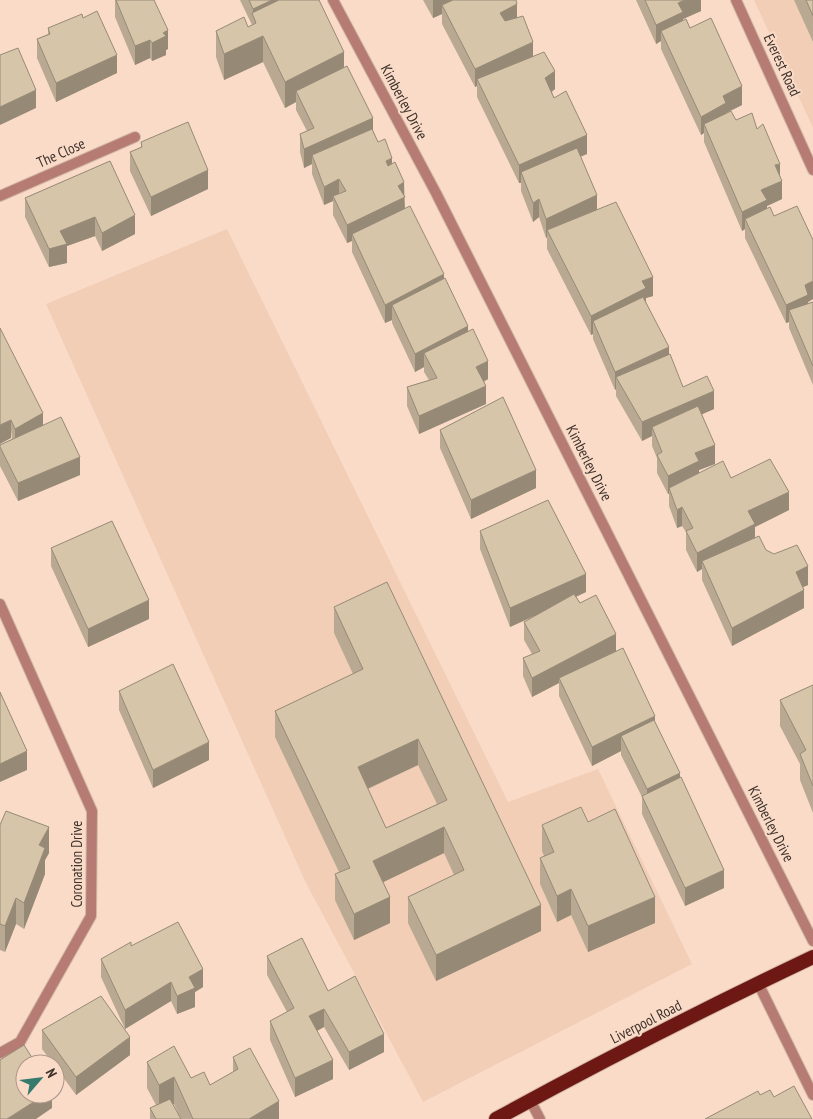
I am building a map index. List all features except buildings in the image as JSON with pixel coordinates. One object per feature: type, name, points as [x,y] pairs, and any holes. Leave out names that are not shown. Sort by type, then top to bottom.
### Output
[{"type":"highway","name":"Liverpool Road","points":[[496,1119],[758,983],[813,958]]},
{"type":"street","name":"Kimberley Drive","points":[[333,0],[436,193],[813,941]]},
{"type":"street","name":"Everest Road","points":[[736,0],[813,170]]},
{"type":"street","name":"The Close","points":[[0,196],[134,137]]},
{"type":"street","name":"Coronation Drive","points":[[0,604],[92,811],[91,916],[20,1042],[0,1053]]},
{"type":"street","points":[[758,983],[813,1096]]},
{"type":"street","points":[[530,1100],[540,1119]]},
{"type":"shaded area","points":[[754,0],[813,0],[813,128]]},
{"type":"shaded area","points":[[227,229],[508,802],[598,769],[692,964],[423,1102],[305,881],[46,304]]}]
